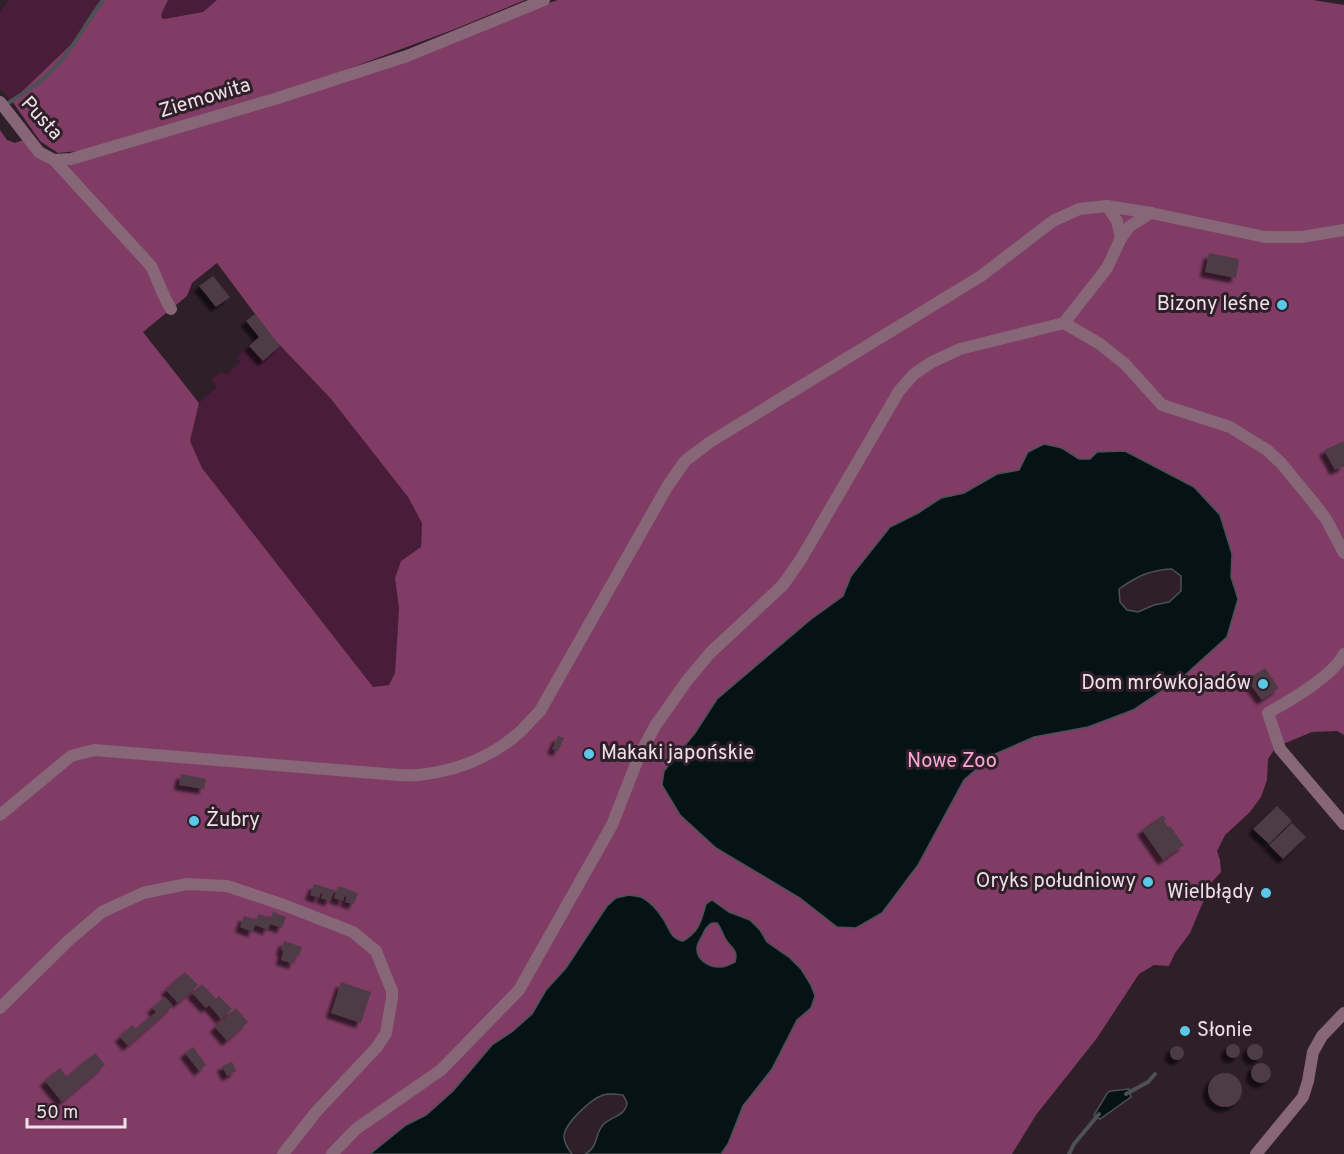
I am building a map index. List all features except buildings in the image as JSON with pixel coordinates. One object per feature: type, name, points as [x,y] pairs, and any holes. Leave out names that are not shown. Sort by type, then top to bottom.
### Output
[{"type":"street","name":"Ziemowita","points":[[54,160],[71,159],[278,98],[395,60],[544,0]]},
{"type":"street","name":"Pusta","points":[[0,102],[39,152],[54,160]]},
{"type":"street","points":[[54,160],[151,266],[171,309]]},
{"type":"street","points":[[1107,206],[1117,221],[1121,238]]},
{"type":"street","points":[[0,815],[71,756],[94,750],[396,775],[417,775],[449,770],[476,760],[507,742],[540,711],[667,487],[685,461],[710,442],[981,276],[1053,220],[1079,210],[1107,206],[1265,237],[1302,237],[1344,230]]},
{"type":"street","points":[[332,1154],[357,1129],[441,1070],[519,990],[612,825],[639,756],[655,726],[710,652],[783,585],[801,560],[899,391],[914,374],[932,362],[960,349],[1064,323],[1107,268],[1121,238],[1130,226],[1151,213]]},
{"type":"street","points":[[1064,323],[1100,344],[1125,364],[1162,405],[1230,427],[1268,450],[1314,502],[1344,553]]},
{"type":"street","points":[[1344,654],[1328,673],[1268,713],[1280,749],[1344,824]]},
{"type":"street","points":[[0,1008],[68,941],[102,912],[143,893],[165,888],[187,884],[227,886],[353,932],[376,951],[389,983],[392,998],[386,1033],[377,1047],[316,1112],[283,1154]]},
{"type":"street","points":[[1256,1154],[1303,1097],[1313,1052],[1322,1036],[1344,1013]]},
{"type":"shaded area","points":[[9,0],[103,0],[81,35],[12,101],[0,89],[0,12]]},
{"type":"shaded area","points":[[103,0],[168,0],[161,15],[164,19],[203,12],[217,0],[525,0],[313,82],[79,151],[58,153],[40,141],[12,101],[81,35]]},
{"type":"shaded area","points":[[168,0],[217,0],[203,12],[163,19],[161,15]]},
{"type":"shaded area","points":[[558,0],[1313,0],[1344,5],[1344,735],[1337,731],[1312,732],[1276,747],[1268,759],[1267,780],[1261,797],[1250,812],[1225,835],[1217,851],[1221,872],[1211,883],[1190,933],[1175,953],[1169,966],[1154,965],[1139,974],[1097,1038],[1036,1115],[1012,1154],[721,1154],[728,1144],[743,1106],[772,1069],[797,1020],[811,1008],[790,958],[767,942],[750,920],[729,912],[712,901],[706,904],[696,929],[683,941],[671,935],[665,922],[607,906],[566,968],[546,990],[532,1014],[492,1045],[453,1091],[426,1115],[406,1125],[370,1154],[0,1154],[0,130],[7,140],[15,143],[23,140],[60,165]],"holes":[[[217,263],[273,338],[331,399],[408,497],[422,523],[421,547],[401,561],[395,578],[399,609],[395,673],[389,685],[373,687],[202,468],[190,441],[199,403],[143,332],[187,296],[192,283]],[[1062,448],[1079,459],[1090,459],[1232,554],[1231,577],[1238,599],[1184,676],[1133,710],[1088,727],[1034,737],[993,755],[964,780],[918,865],[882,913],[856,928],[837,927],[800,898],[695,733],[717,699],[810,620],[843,596],[918,513],[941,498],[964,493],[997,474],[1019,470],[1028,452]]]},
{"type":"shaded area","points":[[249,346],[263,361],[280,346],[331,399],[408,497],[422,523],[421,547],[401,561],[395,578],[399,609],[395,673],[389,685],[373,687],[202,468],[190,441],[199,403],[217,387],[211,380],[222,371],[226,375],[241,362],[237,357]]},
{"type":"shaded area","points":[[1044,444],[1062,448],[1079,459],[1090,459],[1097,452],[1125,451],[1194,487],[1220,515],[1232,554],[1231,577],[1238,599],[1227,637],[1184,676],[1133,710],[1088,727],[1034,737],[993,755],[964,780],[918,865],[882,913],[856,928],[837,927],[800,898],[716,848],[680,815],[662,785],[664,771],[695,733],[717,699],[810,620],[843,596],[851,576],[890,527],[941,498],[964,493],[997,474],[1019,470],[1028,452]],"holes":[[[1172,569],[1181,576],[1181,591],[1169,602],[1138,612],[1127,610],[1120,602],[1119,589],[1144,575]]]},
{"type":"shaded area","points":[[629,895],[646,900],[660,914],[673,936],[683,941],[696,929],[706,904],[712,900],[729,912],[750,920],[767,942],[801,969],[811,985],[815,996],[811,1008],[797,1020],[772,1069],[743,1106],[728,1144],[721,1154],[585,1154],[592,1148],[603,1125],[621,1114],[626,1108],[627,1103],[623,1095],[611,1094],[603,1095],[592,1101],[579,1112],[565,1131],[566,1146],[572,1154],[370,1154],[406,1125],[426,1115],[453,1091],[492,1045],[532,1014],[546,990],[566,968],[607,906],[616,898]],"holes":[[[712,923],[717,923],[736,954],[735,962],[723,967],[708,965],[701,960],[697,952],[705,929]]]},
{"type":"shaded area","points":[[712,923],[717,923],[735,950],[737,956],[735,962],[727,966],[708,965],[701,960],[697,952],[699,941],[706,928]]},
{"type":"shaded area","points":[[1129,1089],[1131,1097],[1100,1119],[1094,1115],[1108,1092]]},
{"type":"waterway","points":[[5,105],[27,91],[56,67],[103,0]]},
{"type":"waterway","points":[[1126,1094],[1148,1082],[1155,1074]]},
{"type":"waterway","points":[[1069,1154],[1074,1144],[1099,1114]]},
{"type":"place","name":"Bizony leśne","points":[[1282,305]]},
{"type":"place","name":"Dom mrówkojadów","points":[[1263,684]]},
{"type":"place","name":"Makaki japońskie","points":[[589,754]]},
{"type":"place","name":"Żubry","points":[[194,821]]},
{"type":"place","name":"Oryks południowy","points":[[1148,882]]},
{"type":"place","name":"Wielbłądy","points":[[1266,893]]},
{"type":"place","name":"Słonie","points":[[1185,1031]]},
{"type":"park label","name":"Nowe Zoo","points":[[952,762]]}]
